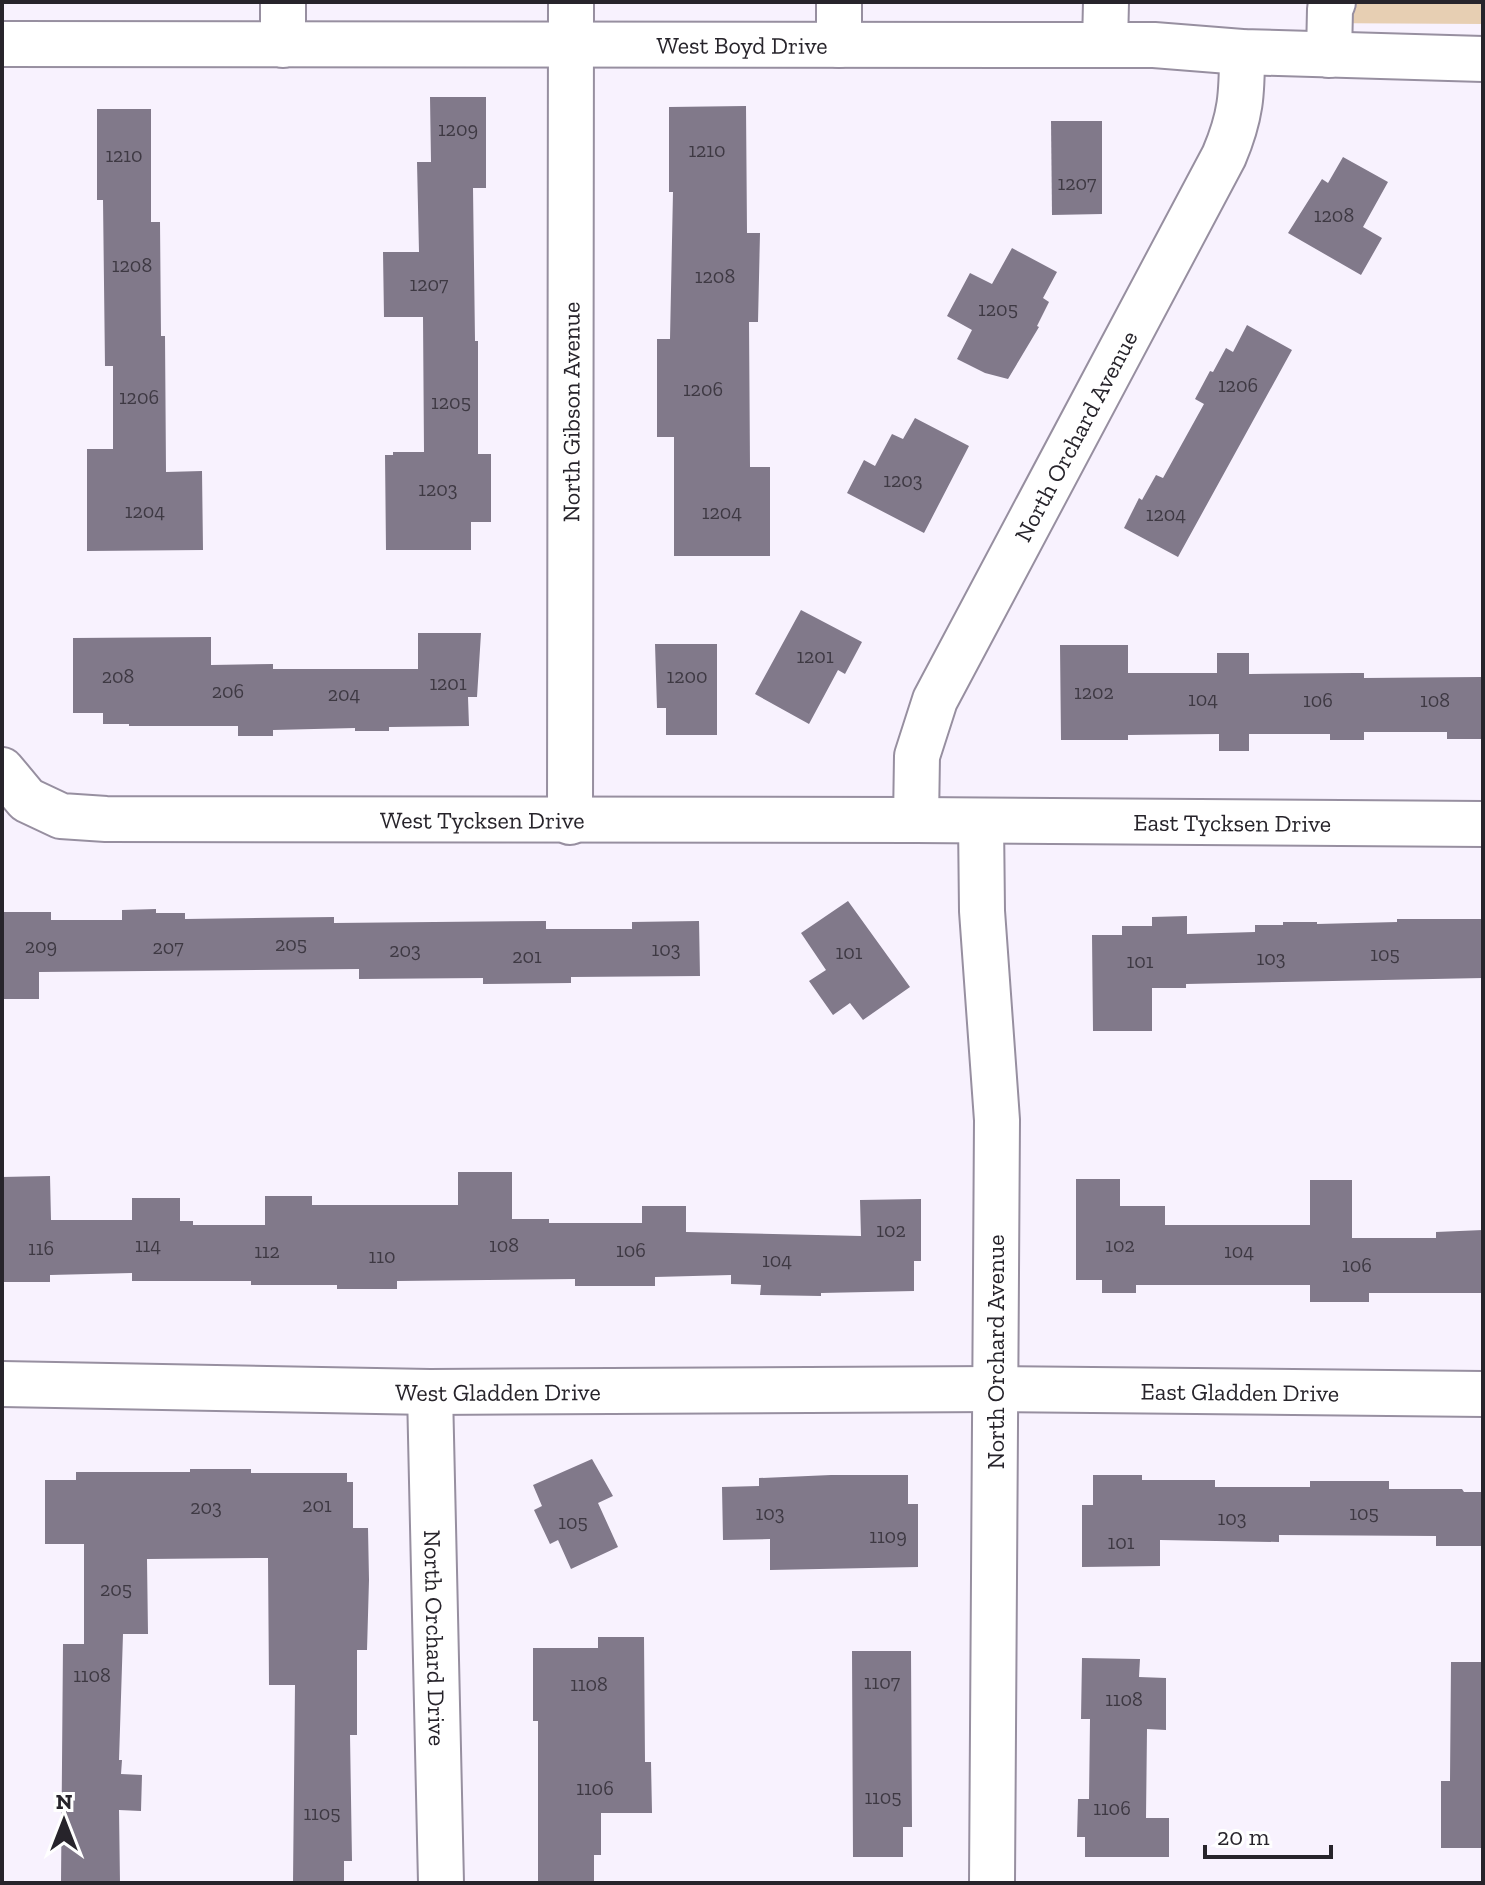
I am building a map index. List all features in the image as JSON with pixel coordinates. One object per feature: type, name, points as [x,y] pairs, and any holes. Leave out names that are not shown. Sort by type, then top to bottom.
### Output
[{"type":"street","points":[[283,2],[283,45]]},
{"type":"street","name":"North Gibson Avenue","points":[[570,822],[571,2]]},
{"type":"street","points":[[839,2],[839,45]]},
{"type":"street","points":[[1105,45],[1106,2]]},
{"type":"street","points":[[1329,55],[1330,9],[1333,2]]},
{"type":"street","name":"West Boyd Drive","points":[[2,44],[1154,45],[1242,52],[1483,59]]},
{"type":"street","name":"North Orchard Avenue","points":[[916,820],[917,756],[935,700],[1224,156],[1236,127],[1242,100],[1242,52]]},
{"type":"street","name":"West Tycksen Drive","points":[[2,770],[27,800],[61,816],[122,820],[981,821]]},
{"type":"street","name":"North Orchard Avenue","points":[[981,821],[982,911],[997,1120],[992,1883]]},
{"type":"street","name":"East Tycksen Drive","points":[[981,821],[1483,824]]},
{"type":"street","name":"West Gladden Drive","points":[[2,1384],[430,1392],[995,1389]]},
{"type":"street","name":"East Gladden Drive","points":[[995,1389],[1483,1394]]},
{"type":"street","name":"North Orchard Drive","points":[[430,1392],[441,1883]]},
{"type":"shaded area","points":[[1313,2],[1483,2],[1483,24],[1309,23]]},
{"type":"building","points":[[430,97],[486,97],[486,188],[473,188],[478,454],[491,454],[491,522],[471,522],[471,550],[386,550],[385,455],[424,452],[423,317],[384,317],[383,252],[419,252],[417,162],[431,162]]},
{"type":"building","points":[[746,106],[747,233],[760,233],[758,322],[749,322],[750,467],[770,467],[770,556],[674,556],[674,437],[657,437],[657,339],[670,339],[673,192],[669,192],[669,107]]},
{"type":"building","points":[[97,109],[151,109],[151,222],[160,222],[166,472],[202,471],[203,550],[87,551],[87,449],[113,449],[113,366],[105,366],[103,200],[97,200]]},
{"type":"building","points":[[1051,121],[1102,121],[1102,214],[1052,215]]},
{"type":"building","points":[[1343,157],[1388,182],[1363,227],[1382,238],[1361,275],[1288,233],[1322,179],[1328,183]]},
{"type":"building","points":[[1012,248],[1057,272],[1043,298],[1049,302],[1039,327],[1008,379],[985,373],[957,359],[972,330],[947,316],[970,273],[992,284]]},
{"type":"building","points":[[1247,325],[1292,350],[1178,557],[1124,528],[1139,498],[1142,500],[1156,475],[1163,478],[1204,404],[1195,399],[1210,371],[1213,372],[1226,348],[1233,352]]},
{"type":"building","points":[[915,418],[969,446],[924,533],[847,493],[864,460],[875,466],[892,434],[903,439]]},
{"type":"building","points":[[801,610],[862,642],[845,674],[838,670],[809,724],[755,694]]},
{"type":"building","points":[[418,633],[481,633],[477,697],[468,697],[469,726],[389,727],[389,731],[355,731],[355,728],[273,730],[273,736],[238,736],[238,726],[103,724],[103,713],[73,713],[73,638],[211,637],[211,665],[273,664],[273,669],[418,669]]},
{"type":"building","points":[[655,644],[717,644],[717,735],[666,735],[666,708],[657,708]]},
{"type":"building","points":[[1060,645],[1128,645],[1128,673],[1217,673],[1217,653],[1249,653],[1249,674],[1364,673],[1364,678],[1481,677],[1481,739],[1447,739],[1447,732],[1364,732],[1364,740],[1330,740],[1330,734],[1249,734],[1249,751],[1219,751],[1219,734],[1128,735],[1128,740],[1061,740]]},
{"type":"building","points":[[848,901],[910,987],[863,1020],[850,1003],[833,1015],[809,981],[826,970],[801,933]]},
{"type":"building","points":[[156,909],[156,913],[185,913],[185,919],[334,917],[334,923],[546,921],[546,929],[632,929],[632,922],[699,921],[700,976],[571,977],[571,983],[483,984],[483,978],[359,979],[359,969],[39,972],[39,999],[2,999],[2,912],[51,912],[51,920],[122,920],[122,910]]},
{"type":"building","points":[[1187,916],[1187,934],[1255,932],[1255,925],[1283,925],[1283,922],[1317,924],[1397,922],[1397,919],[1483,919],[1483,978],[1186,984],[1186,988],[1152,988],[1152,1031],[1093,1031],[1092,935],[1122,935],[1122,926],[1152,926],[1152,917]]},
{"type":"building","points":[[458,1172],[512,1172],[512,1219],[549,1219],[549,1223],[642,1223],[642,1206],[686,1206],[686,1232],[861,1236],[860,1200],[921,1199],[921,1261],[914,1261],[914,1291],[821,1293],[821,1296],[760,1295],[761,1285],[731,1284],[731,1275],[655,1277],[655,1286],[575,1286],[575,1279],[397,1281],[397,1289],[251,1285],[251,1281],[132,1281],[132,1273],[50,1275],[50,1282],[2,1282],[2,1177],[50,1176],[51,1220],[132,1220],[132,1198],[180,1198],[180,1221],[193,1221],[193,1225],[265,1225],[265,1196],[312,1196],[312,1205],[458,1205]]},
{"type":"building","points":[[1076,1179],[1120,1179],[1120,1206],[1165,1206],[1165,1225],[1310,1225],[1310,1180],[1352,1180],[1352,1238],[1436,1238],[1436,1232],[1483,1230],[1483,1293],[1369,1293],[1369,1302],[1310,1302],[1310,1285],[1136,1285],[1136,1293],[1102,1293],[1102,1280],[1076,1280]]},
{"type":"building","points":[[592,1459],[613,1496],[598,1503],[618,1547],[571,1569],[558,1540],[550,1544],[534,1510],[542,1506],[533,1485]]},
{"type":"building","points":[[190,1469],[251,1469],[251,1473],[347,1473],[347,1482],[353,1482],[353,1528],[368,1528],[369,1580],[367,1650],[357,1650],[357,1735],[350,1735],[352,1861],[344,1861],[344,1883],[293,1883],[295,1685],[269,1685],[268,1558],[147,1559],[148,1634],[123,1634],[119,1760],[122,1760],[121,1774],[142,1775],[141,1811],[119,1810],[120,1883],[61,1883],[63,1644],[84,1644],[84,1544],[45,1544],[45,1480],[76,1480],[76,1472],[190,1472]]},
{"type":"building","points":[[908,1475],[908,1504],[918,1504],[918,1567],[770,1570],[770,1539],[723,1540],[722,1487],[759,1486],[759,1478]]},
{"type":"building","points":[[1093,1475],[1142,1475],[1142,1480],[1215,1480],[1215,1487],[1310,1487],[1310,1481],[1389,1481],[1389,1489],[1483,1492],[1483,1546],[1436,1546],[1436,1536],[1279,1535],[1279,1542],[1160,1540],[1160,1566],[1082,1567],[1082,1505],[1093,1505]]},
{"type":"building","points":[[598,1637],[644,1637],[645,1762],[651,1762],[652,1813],[601,1813],[601,1855],[594,1855],[594,1883],[538,1883],[538,1721],[533,1721],[533,1648],[598,1648]]},
{"type":"building","points":[[852,1651],[911,1651],[912,1827],[903,1827],[903,1857],[853,1857]]},
{"type":"building","points":[[1082,1658],[1140,1659],[1139,1677],[1166,1678],[1166,1730],[1147,1729],[1146,1818],[1169,1818],[1169,1857],[1085,1857],[1085,1837],[1077,1837],[1078,1799],[1089,1799],[1090,1719],[1081,1719]]},
{"type":"building","points":[[1451,1662],[1483,1662],[1483,1848],[1441,1848],[1441,1781],[1450,1781]]}]
